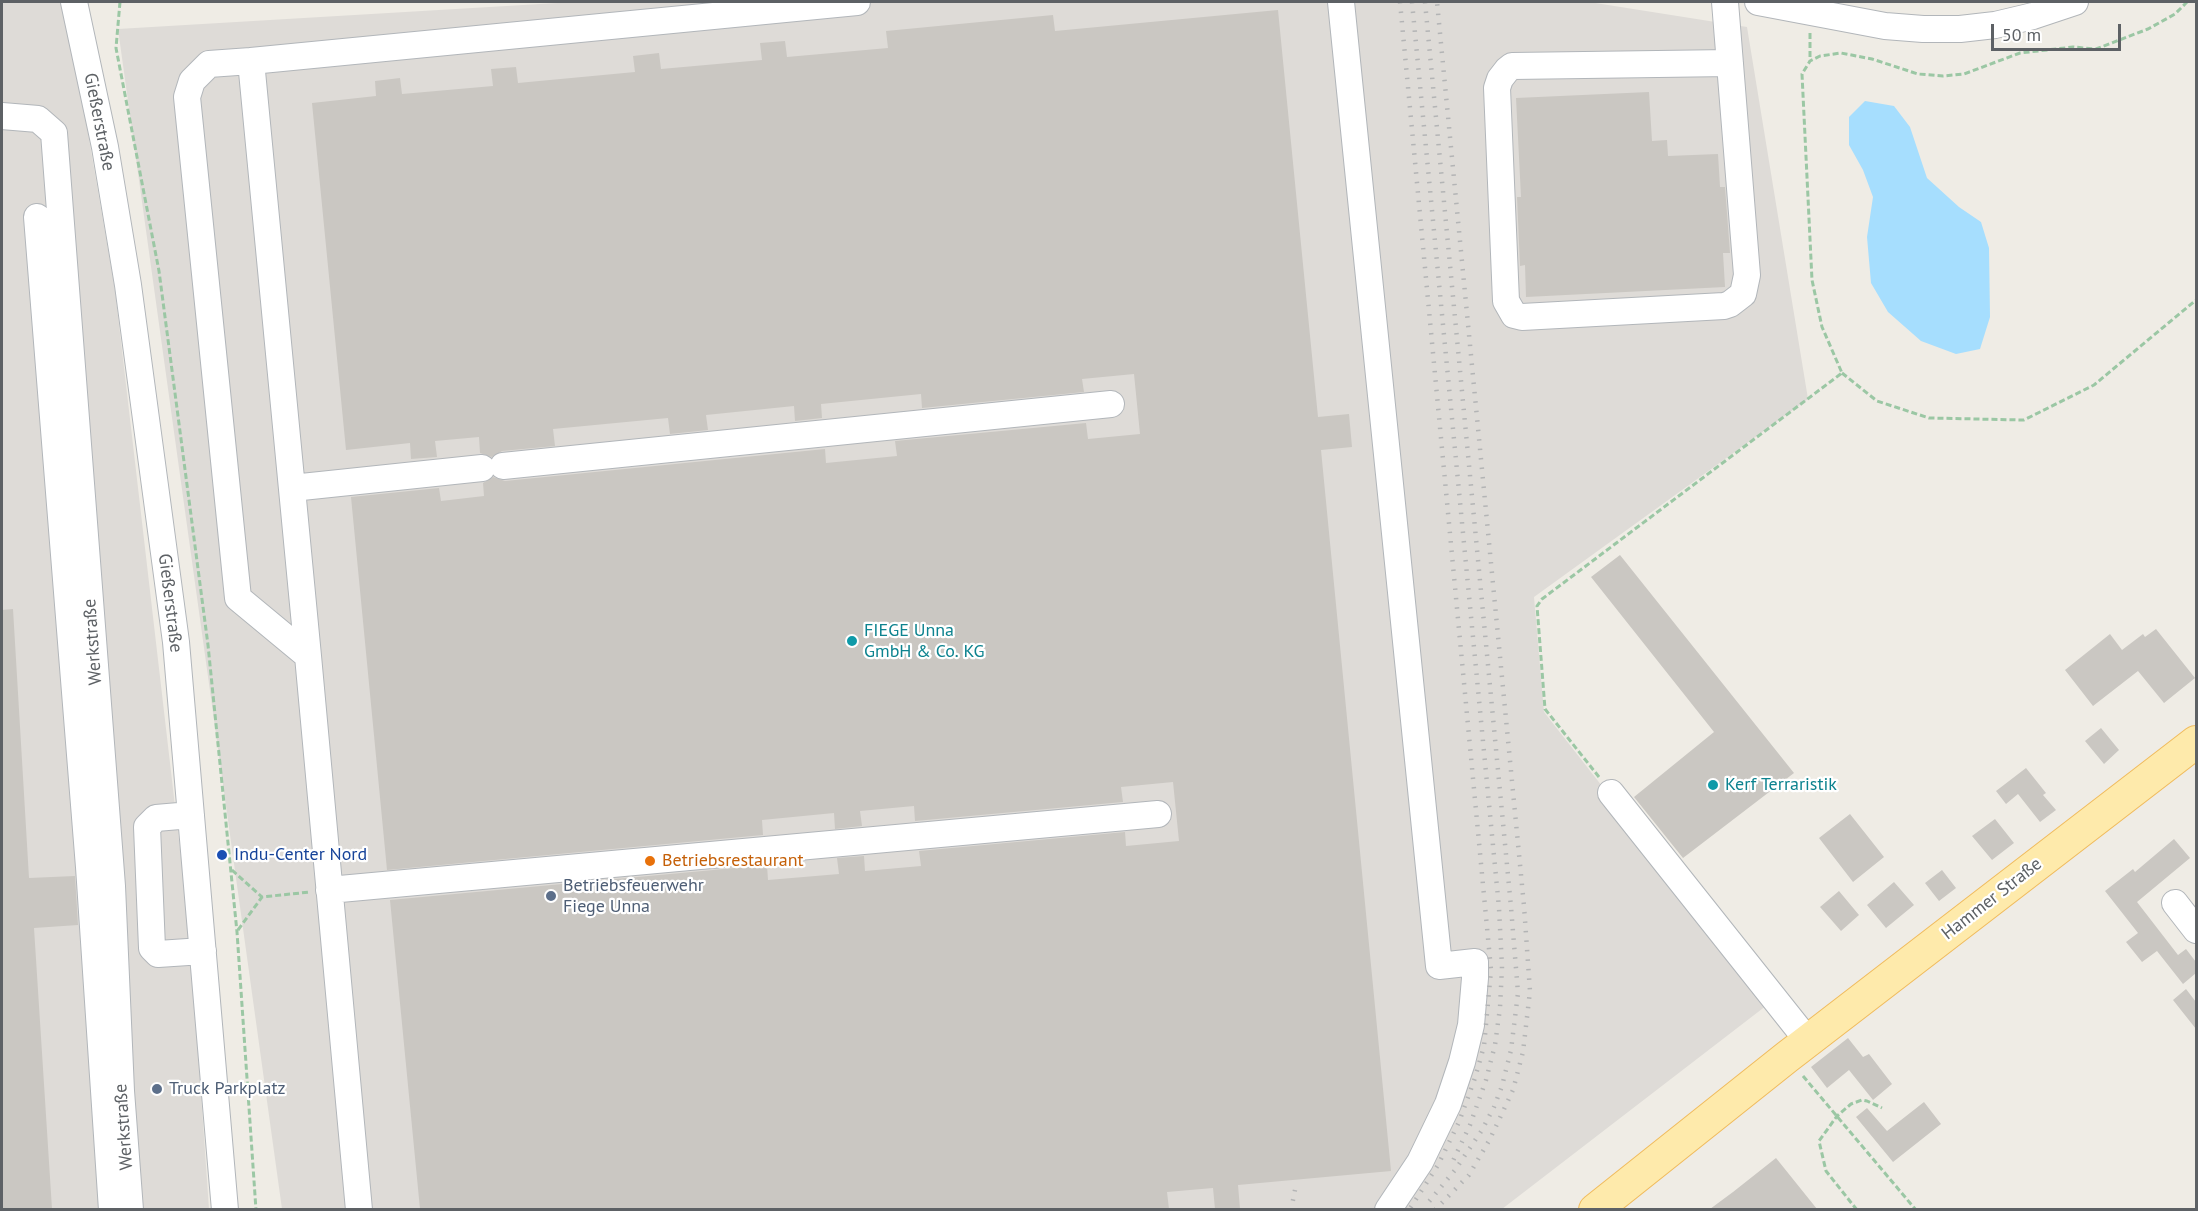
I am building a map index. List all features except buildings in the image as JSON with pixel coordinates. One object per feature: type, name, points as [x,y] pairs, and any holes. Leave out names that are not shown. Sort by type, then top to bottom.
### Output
[{"type":"main road","name":"Hammer Straße","points":[[1595,1209],[2196,742]]},
{"type":"street","name":"Gießerstraße","points":[[74,2],[105,147],[129,296],[176,642],[225,1209]]},
{"type":"street","points":[[308,656],[238,598],[187,97],[192,81],[208,64],[765,6],[857,2]]},
{"type":"street","points":[[1341,2],[1439,966],[1475,962],[1476,978],[1471,1024],[1462,1062],[1448,1104],[1420,1162],[1388,1209]]},
{"type":"street","points":[[1725,2],[1730,63],[1747,275],[1743,294],[1724,306],[1522,317],[1514,315],[1506,300],[1497,88],[1507,70],[1512,66],[1730,63]]},
{"type":"street","points":[[1758,2],[1885,26],[1960,29],[2005,23],[2075,2]]},
{"type":"street","points":[[251,61],[359,1209]]},
{"type":"street","name":"Werkstraße","points":[[2,116],[38,119],[54,133],[112,886],[130,1209]]},
{"type":"street","points":[[37,217],[89,867],[112,1209]]},
{"type":"street","points":[[292,488],[1110,404]]},
{"type":"street","points":[[1611,793],[1798,1049]]},
{"type":"street","points":[[329,890],[1158,814]]},
{"type":"street","points":[[191,815],[156,818],[147,827],[152,948],[158,954],[203,951]]},
{"type":"street","points":[[2175,903],[2196,930]]},
{"type":"path","points":[[120,2],[116,48],[159,271],[208,645],[237,932],[256,1209]]},
{"type":"path","points":[[1810,61],[1821,56],[1841,53],[1872,59],[1918,74],[1943,76],[1964,74],[2020,53],[2073,47],[2096,49],[2148,29],[2175,14],[2187,2]]},
{"type":"path","points":[[1809,12],[1810,61],[1802,74],[1812,280],[1822,327],[1842,373],[1877,401],[1929,418],[2024,420],[2094,385],[2196,300]]},
{"type":"path","points":[[1611,793],[1545,709],[1538,606],[1542,599],[1842,373]]},
{"type":"path","points":[[231,869],[262,897],[329,890]]},
{"type":"path","points":[[237,932],[262,897]]},
{"type":"path","points":[[1798,1049],[1837,1116],[1916,1209]]},
{"type":"path","points":[[1857,1209],[1826,1171],[1818,1144],[1820,1137],[1837,1116],[1851,1104],[1862,1100],[1882,1108]]},
{"type":"path","points":[[1908,1209],[1913,1205]]},
{"type":"shaded area","points":[[2,2],[62,2],[67,11],[115,290],[190,935],[209,1209],[2,1210]]},
{"type":"shaded area","points":[[574,2],[1589,2],[1747,27],[1808,399],[1534,597],[1544,712],[1771,1002],[1502,1209],[282,1209],[118,29]]},
{"type":"water","points":[[1865,101],[1894,106],[1910,127],[1927,178],[1959,207],[1981,222],[1989,248],[1990,317],[1980,349],[1956,354],[1921,341],[1888,312],[1871,283],[1867,237],[1873,197],[1863,170],[1849,145],[1849,117]]},
{"type":"railway","points":[[1400,2],[1491,970],[1484,1046],[1475,1078],[1459,1122],[1438,1165],[1409,1210]]},
{"type":"railway","points":[[1412,2],[1499,908],[1502,967],[1495,1045],[1486,1080],[1470,1125],[1451,1165]]},
{"type":"railway","points":[[1425,2],[1518,993],[1511,1050],[1494,1107],[1482,1130],[1455,1170],[1427,1204]]},
{"type":"railway","points":[[1435,1210],[1469,1175],[1490,1139],[1513,1090],[1523,1052],[1530,991],[1524,906],[1437,2]]},
{"type":"railway","points":[[1291,1210],[1295,1190]]},
{"type":"place","name":"FIEGE Unna GmbH & Co. KG","points":[[852,641]]},
{"type":"place","name":"Kerf Terraristik","points":[[1713,785]]},
{"type":"place","name":"Indu-Center Nord","points":[[222,855]]},
{"type":"place","name":"Betriebsrestaurant","points":[[650,861]]},
{"type":"place","name":"Betriebsfeuerwehr Fiege Unna","points":[[551,896]]},
{"type":"place","name":"Truck Parkplatz","points":[[157,1089]]}]
